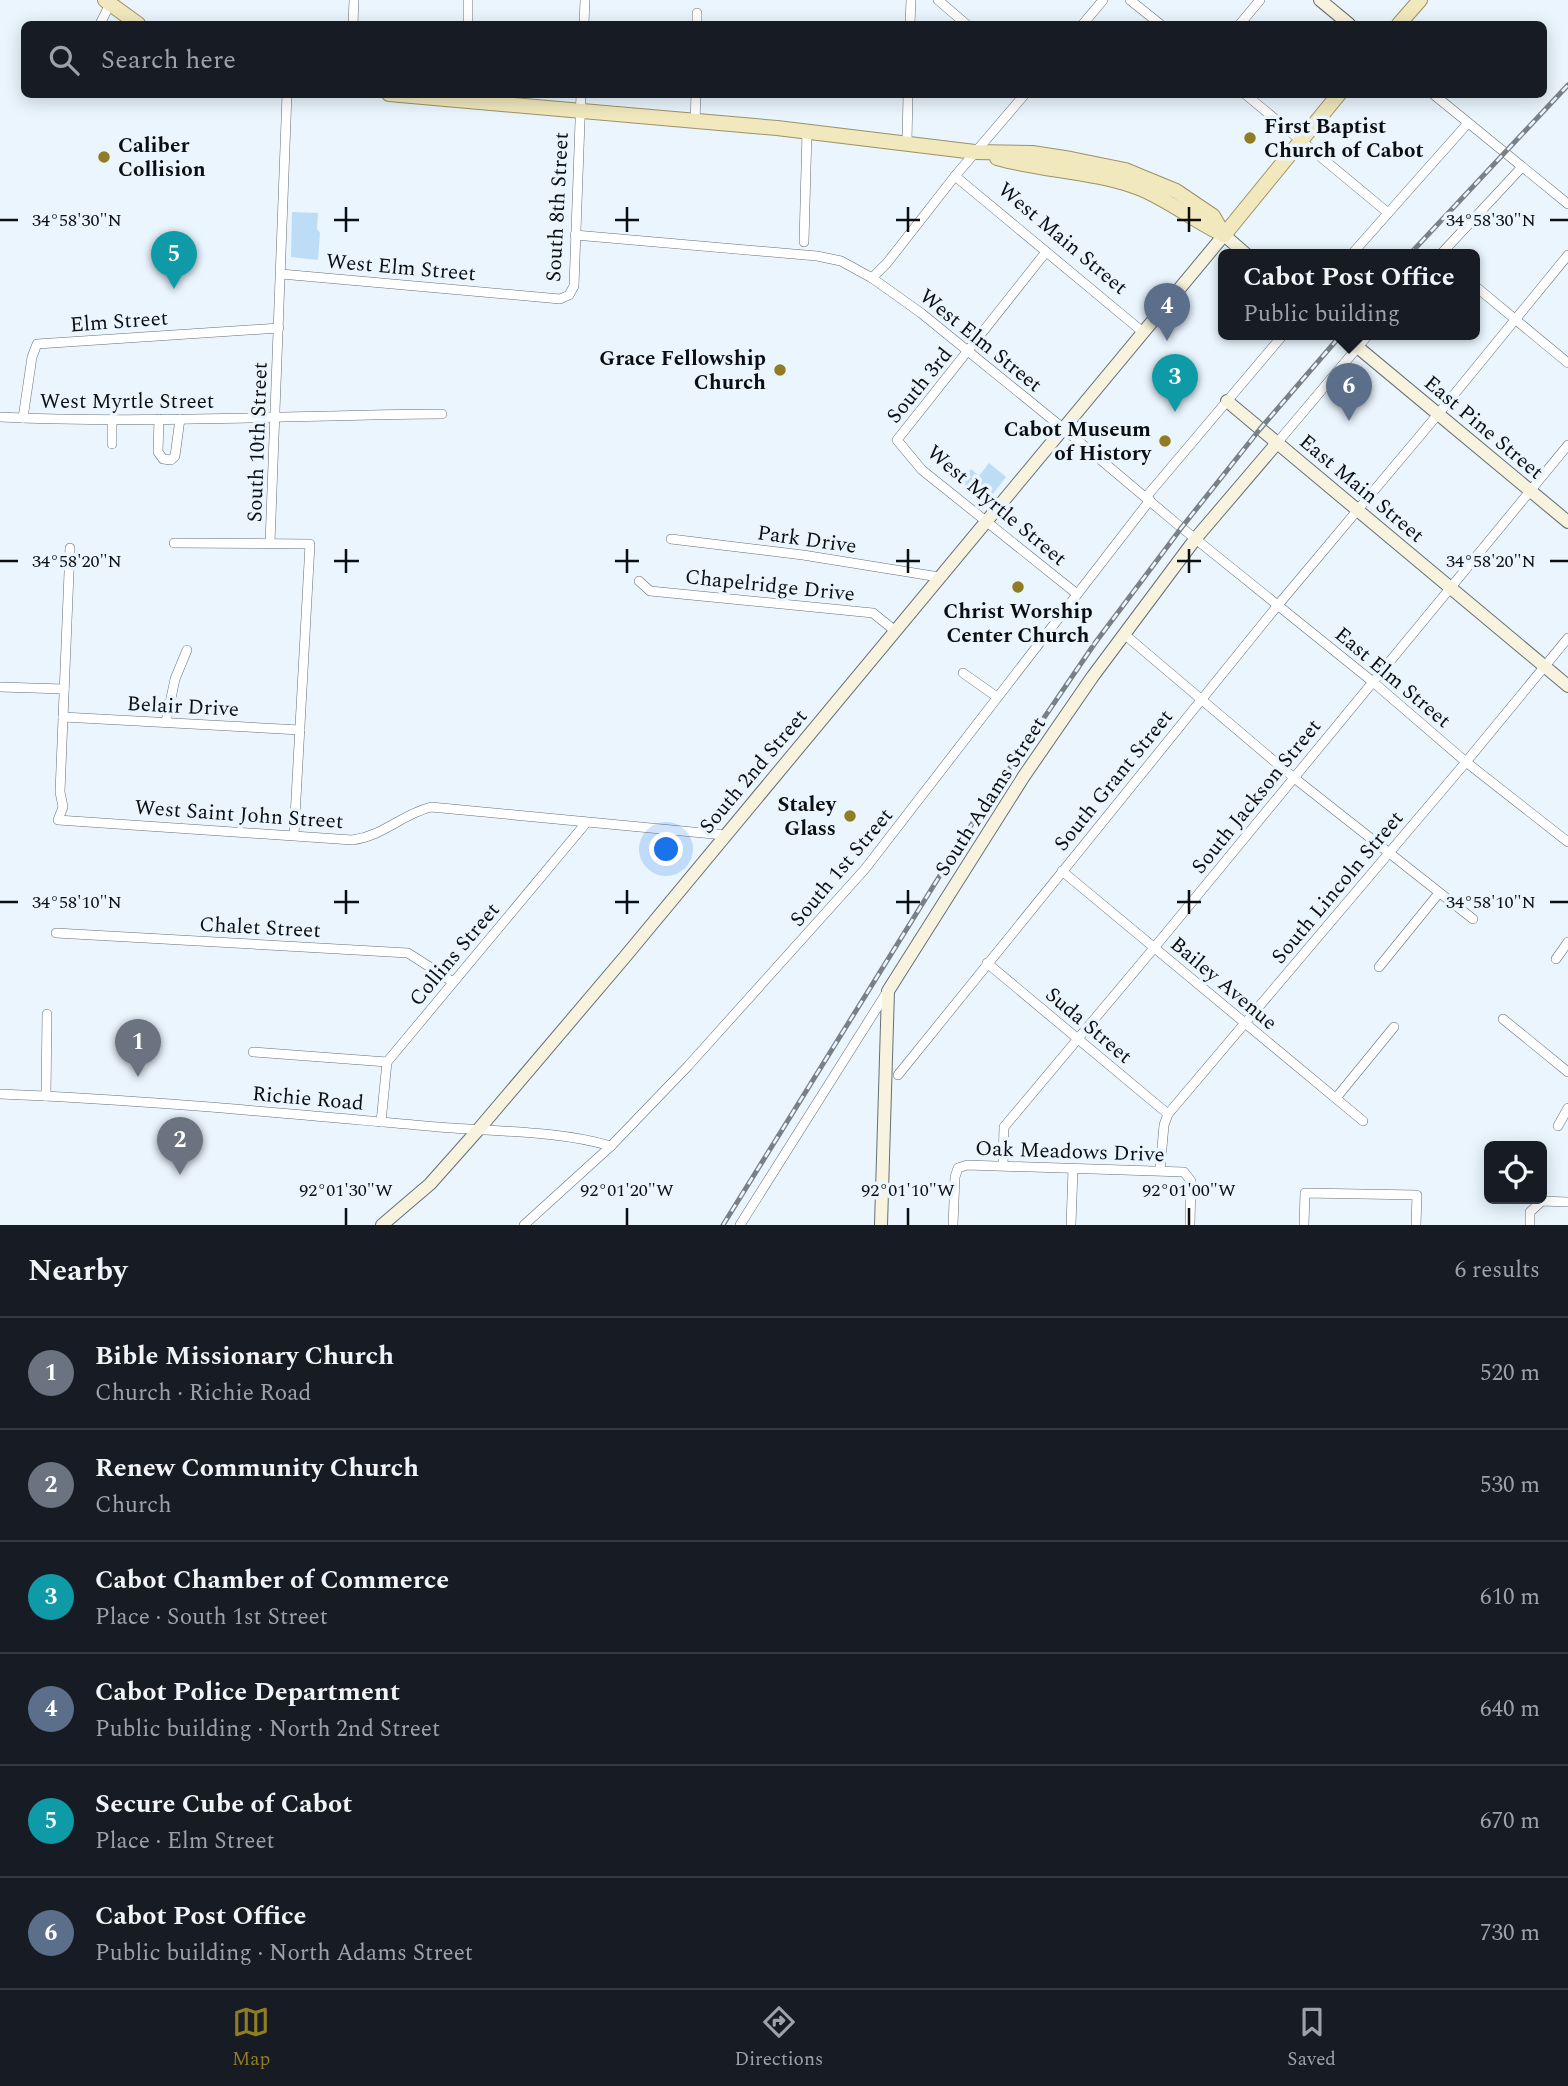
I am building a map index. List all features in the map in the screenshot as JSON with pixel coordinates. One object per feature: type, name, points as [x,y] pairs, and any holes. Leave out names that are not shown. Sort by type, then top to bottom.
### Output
[{"type":"main road","points":[[1320,0],[1345,21]]},
{"type":"main road","points":[[1402,21],[1420,0]]},
{"type":"main road","points":[[107,2],[134,21]]},
{"type":"main road","name":"West Main Street","points":[[465,98],[580,112],[807,131],[975,152],[1024,166],[1103,178],[1138,188],[1174,205],[1224,235]]},
{"type":"main road","points":[[1240,249],[1224,235],[1336,98]]},
{"type":"main road","name":"South 2nd Street","points":[[382,1225],[430,1184],[478,1130],[1224,235]]},
{"type":"main road","name":"East Pine Street","points":[[1348,340],[1568,522]]},
{"type":"main road","name":"East Main Street","points":[[1227,401],[1568,686]]},
{"type":"main road","name":"South Adams Street","points":[[888,991],[1024,776],[1124,634],[1196,538],[1277,443]]},
{"type":"main road","points":[[881,1225],[888,991]]},
{"type":"street","points":[[353,21],[354,0]]},
{"type":"street","points":[[468,0],[468,21]]},
{"type":"street","points":[[584,21],[585,0]]},
{"type":"street","points":[[910,21],[911,0]]},
{"type":"street","points":[[938,0],[962,21]]},
{"type":"street","points":[[1086,21],[1103,0]]},
{"type":"street","points":[[1130,0],[1156,21]]},
{"type":"street","points":[[1242,21],[1260,0]]},
{"type":"street","points":[[101,21],[107,2]]},
{"type":"street","points":[[697,13],[697,21]]},
{"type":"street","name":"South 10th Street","points":[[287,98],[270,543],[310,544],[294,835]]},
{"type":"street","name":"South 8th Street","points":[[560,299],[569,295],[574,286],[581,98]]},
{"type":"street","points":[[695,122],[696,98]]},
{"type":"street","points":[[907,142],[908,98]]},
{"type":"street","points":[[876,274],[1022,98]]},
{"type":"street","points":[[1250,98],[1387,212]]},
{"type":"street","points":[[1438,98],[1568,204]]},
{"type":"street","points":[[1356,249],[1468,123]]},
{"type":"street","points":[[804,242],[807,131]]},
{"type":"street","points":[[1446,249],[1522,167]]},
{"type":"street","name":"West Main Street","points":[[955,176],[1144,333]]},
{"type":"street","name":"West Elm Street","points":[[575,235],[806,254],[841,261],[876,274],[1196,538]]},
{"type":"street","name":"South 3rd","points":[[897,440],[1046,252]]},
{"type":"street","name":"South Grant Street","points":[[898,1075],[1278,605],[1568,255]]},
{"type":"street","name":"West Elm Street","points":[[281,274],[560,299]]},
{"type":"street","points":[[1480,290],[1568,363]]},
{"type":"street","name":"Elm Street","points":[[23,418],[32,358],[37,344],[279,328]]},
{"type":"street","name":"South 1st Street","points":[[524,1225],[611,1146],[688,1066],[865,869],[1148,499],[1279,340]]},
{"type":"street","points":[[1277,443],[1364,340]]},
{"type":"street","name":"West Myrtle Street","points":[[0,417],[180,419],[442,414]]},
{"type":"street","points":[[112,419],[112,444]]},
{"type":"street","points":[[159,419],[158,452],[163,459],[171,460],[175,456],[180,419]]},
{"type":"street","name":"West Myrtle Street","points":[[897,440],[922,470],[1077,594]]},
{"type":"street","name":"South Jackson Street","points":[[1003,1166],[1004,1126],[1568,445]]},
{"type":"street","name":"East Elm Street","points":[[1196,538],[1373,682],[1466,762],[1568,842]]},
{"type":"street","name":"Park Drive","points":[[671,539],[803,555],[939,577]]},
{"type":"street","points":[[174,543],[270,543]]},
{"type":"street","name":"West Saint John Street","points":[[70,548],[60,792],[63,807],[58,820],[352,839],[371,837],[418,810],[431,807],[724,835]]},
{"type":"street","name":"Chapelridge Drive","points":[[639,581],[650,591],[873,613],[894,630]]},
{"type":"street","points":[[1124,634],[1293,777],[1473,919]]},
{"type":"street","name":"South Lincoln Street","points":[[1160,1170],[1164,1125],[1168,1114],[1568,638]]},
{"type":"street","points":[[166,722],[175,679],[187,650]]},
{"type":"street","points":[[963,673],[997,697]]},
{"type":"street","points":[[0,687],[64,689]]},
{"type":"street","name":"Belair Drive","points":[[63,717],[300,730]]},
{"type":"street","name":"Collins Street","points":[[387,1062],[586,823]]},
{"type":"street","name":"Bailey Avenue","points":[[1062,871],[1363,1121]]},
{"type":"street","points":[[1378,967],[1440,893]]},
{"type":"street","name":"Chalet Street","points":[[56,933],[408,953],[453,982]]},
{"type":"street","points":[[1556,959],[1568,942]]},
{"type":"street","name":"Suda Street","points":[[987,963],[1168,1114]]},
{"type":"street","name":"South Adams Street","points":[[740,1225],[888,991]]},
{"type":"street","points":[[46,1096],[47,1014]]},
{"type":"street","points":[[1503,1019],[1568,1072]]},
{"type":"street","points":[[1336,1098],[1395,1027]]},
{"type":"street","points":[[253,1052],[387,1062],[381,1122]]},
{"type":"street","name":"Richie Road","points":[[0,1094],[159,1103],[569,1135],[611,1146]]},
{"type":"street","points":[[1558,1126],[1568,1108]]},
{"type":"street","name":"Oak Meadows Drive","points":[[953,1225],[955,1177],[958,1168],[967,1165],[1184,1172],[1191,1181],[1190,1225]]},
{"type":"street","points":[[1071,1225],[1073,1169]]},
{"type":"street","points":[[1304,1225],[1305,1193],[1417,1195],[1416,1225]]},
{"type":"street","points":[[1530,1225],[1530,1212],[1542,1201],[1568,1202]]},
{"type":"shaded area","points":[[292,212],[318,213],[318,260],[291,257]]},
{"type":"shaded area","points":[[989,463],[1006,477],[985,504],[960,483],[971,469],[979,476]]},
{"type":"railway","points":[[1415,249],[1568,85]]},
{"type":"railway","points":[[723,1225],[975,819],[1095,643],[1260,429],[1337,340]]},
{"type":"place","name":"First Baptist Church of Cabot","points":[[1250,138]]},
{"type":"place","name":"Caliber Collision","points":[[104,157]]},
{"type":"place","name":"Secure Cube of Cabot","points":[[174,289]]},
{"type":"place","name":"Cabot Police Department","points":[[1167,341]]},
{"type":"place","name":"Grace Fellowship Church","points":[[780,370]]},
{"type":"place","name":"Cabot Chamber of Commerce","points":[[1175,412]]},
{"type":"place","name":"Cabot Post Office","points":[[1349,421]]},
{"type":"place","name":"Cabot Museum of History","points":[[1165,441]]},
{"type":"place","name":"Christ Worship Center Church","points":[[1018,587]]},
{"type":"place","name":"Staley Glass","points":[[850,816]]},
{"type":"place","name":"Bible Missionary Church","points":[[138,1077]]},
{"type":"place","name":"Renew Community Church","points":[[180,1175]]}]
